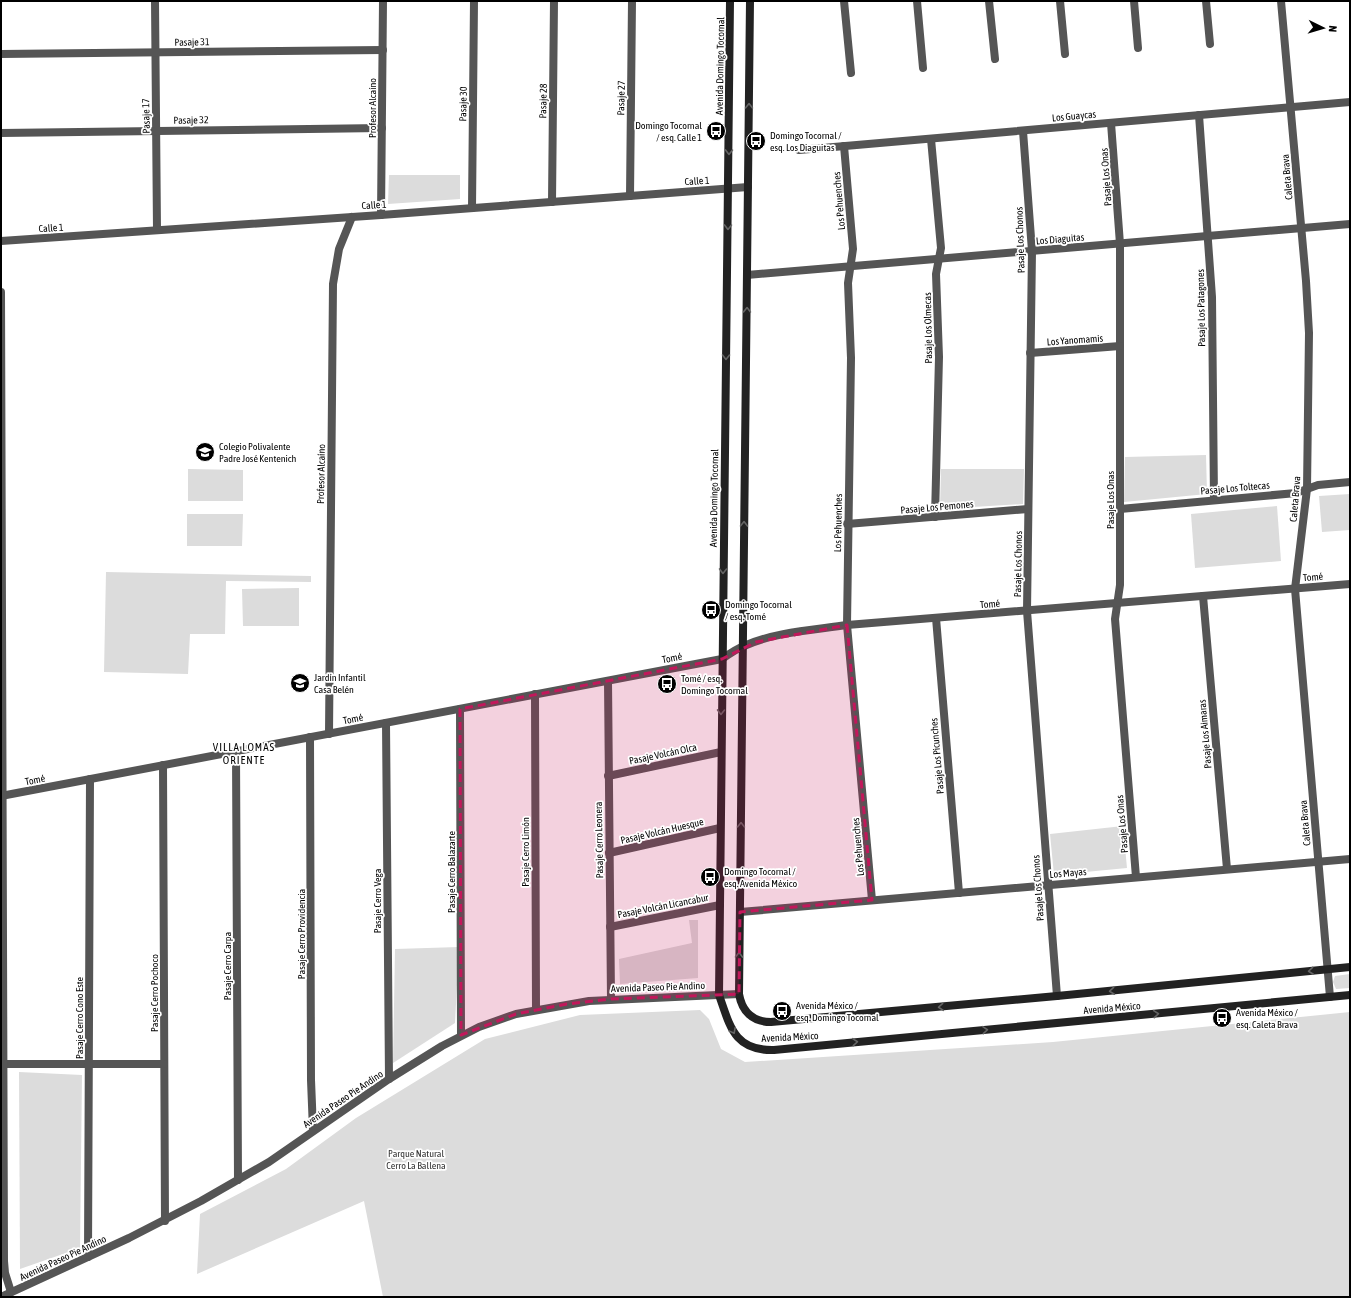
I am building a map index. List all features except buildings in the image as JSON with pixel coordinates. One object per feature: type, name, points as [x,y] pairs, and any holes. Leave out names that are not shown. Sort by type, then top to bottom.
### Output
[{"type":"main road","name":"Avenida Domingo Tocornal","points":[[719,995],[730,1]]},
{"type":"main road","points":[[739,994],[750,1]]},
{"type":"main road","name":"Avenida México","points":[[739,994],[743,1008],[747,1014],[758,1020],[770,1022],[1057,996],[1350,967]]},
{"type":"main road","name":"Avenida México","points":[[719,995],[732,1029],[739,1040],[753,1048],[766,1050],[1350,995]]},
{"type":"street","name":"Pasaje 17","points":[[155,1],[157,230]]},
{"type":"street","name":"Profesor Alcaíno","points":[[381,215],[383,1]]},
{"type":"street","name":"Pasaje 30","points":[[472,208],[474,1]]},
{"type":"street","name":"Pasaje 28","points":[[552,202],[554,1]]},
{"type":"street","name":"Pasaje 27","points":[[630,196],[632,1]]},
{"type":"street","points":[[844,1],[851,73]]},
{"type":"street","points":[[917,1],[923,68]]},
{"type":"street","points":[[989,1],[995,60]]},
{"type":"street","points":[[1060,1],[1065,54]]},
{"type":"street","points":[[1134,1],[1138,48]]},
{"type":"street","points":[[1206,1],[1210,44]]},
{"type":"street","name":"Caleta Brava","points":[[1281,1],[1302,228],[1309,333],[1307,489],[1295,589],[1330,997]]},
{"type":"street","name":"Pasaje 31","points":[[1,54],[383,50]]},
{"type":"street","name":"Los Guaycas","points":[[799,150],[1350,102]]},
{"type":"street","name":"Pasaje Los Patagones","points":[[1200,115],[1212,297],[1214,500]]},
{"type":"street","name":"Pasaje Los Onas","points":[[1112,123],[1120,244],[1120,585],[1115,619],[1136,877]]},
{"type":"street","name":"Pasaje 32","points":[[1,132],[382,128]]},
{"type":"street","name":"Pasaje Los Chonos","points":[[1023,131],[1032,251],[1027,610],[1057,996]]},
{"type":"street","name":"Pasaje Los Olmecas","points":[[931,139],[941,248],[936,274],[939,357],[935,517]]},
{"type":"street","name":"Los Pehuenches","points":[[844,146],[853,249],[848,283],[851,358],[847,524],[847,625],[872,900]]},
{"type":"street","name":"Calle 1","points":[[1,241],[381,215],[748,187]]},
{"type":"street","name":"Profesor Alcaíno","points":[[329,734],[333,284],[339,249],[352,217]]},
{"type":"street","name":"Los Diaguitas","points":[[747,275],[1350,224]]},
{"type":"street","points":[[1,292],[4,1260],[5,1274],[10,1292]]},
{"type":"street","name":"Los Yanomamis","points":[[1030,353],[1120,346]]},
{"type":"street","name":"Pasaje Los Toltecas","points":[[1120,509],[1296,493],[1318,485],[1350,482]]},
{"type":"street","name":"Pasaje Los Pemones","points":[[847,524],[1028,509]]},
{"type":"street","name":"Tomé","points":[[2,796],[722,659],[743,646],[788,634],[847,625],[1350,584]]},
{"type":"street","name":"Pasaje Los Aimaras","points":[[1203,596],[1227,869]]},
{"type":"street","name":"Pasaje Los Picunches","points":[[936,618],[959,893]]},
{"type":"street","name":"Pasaje Cerro Leonera","points":[[608,681],[611,999]]},
{"type":"street","name":"Pasaje Cerro Limón","points":[[535,694],[536,1010]]},
{"type":"street","name":"Pasaje Cerro Balazarte","points":[[460,709],[461,1035]]},
{"type":"street","name":"Pasaje Cerro Vega","points":[[386,723],[388,1079]]},
{"type":"street","name":"Pasaje Cerro Providencia","points":[[310,737],[311,1080],[313,1130]]},
{"type":"street","name":"Pasaje Cerro Carpa","points":[[236,752],[238,1180]]},
{"type":"street","name":"Pasaje Volcán Olca","points":[[608,776],[721,752]]},
{"type":"street","name":"Pasaje Cerro Pochoco","points":[[163,765],[165,1221]]},
{"type":"street","name":"Pasaje Cerro Cono Este","points":[[88,1257],[90,779]]},
{"type":"street","name":"Pasaje Volcán Huesque","points":[[609,853],[720,828]]},
{"type":"street","name":"Los Mayas","points":[[740,912],[1350,859]]},
{"type":"street","name":"Pasaje Volcán Licancabur","points":[[610,927],[720,905]]},
{"type":"street","points":[[719,995],[739,994]]},
{"type":"street","name":"Avenida Paseo Pie Andino","points":[[1,1297],[165,1221],[238,1180],[269,1162],[388,1079],[461,1035],[498,1020],[536,1010],[611,999],[719,995]]},
{"type":"street","points":[[4,1064],[164,1064]]},
{"type":"highlighted area","points":[[847,625],[872,900],[740,912],[739,994],[611,999],[567,1004],[516,1014],[461,1035],[460,709],[722,659],[756,642]]},
{"type":"green space","points":[[389,175],[460,175],[460,199],[388,204]]},
{"type":"green space","points":[[1206,455],[1207,494],[1124,502],[1125,457]]},
{"type":"green space","points":[[188,469],[243,470],[243,501],[188,501]]},
{"type":"green space","points":[[941,469],[1024,469],[1023,504],[940,509]]},
{"type":"green space","points":[[1350,494],[1350,530],[1322,532],[1319,496]]},
{"type":"green space","points":[[1277,506],[1281,561],[1195,568],[1191,514]]},
{"type":"green space","points":[[187,514],[243,514],[242,546],[187,546]]},
{"type":"green space","points":[[106,572],[311,576],[311,582],[226,581],[225,634],[190,634],[188,674],[104,672]]},
{"type":"green space","points":[[299,588],[299,626],[243,626],[242,589]]},
{"type":"green space","points":[[1123,826],[1127,868],[1054,875],[1050,834]]},
{"type":"green space","points":[[689,920],[698,920],[698,978],[620,984],[619,959],[692,943]]},
{"type":"green space","points":[[459,947],[455,1023],[393,1063],[395,949]]},
{"type":"green space","points":[[1350,974],[1350,988],[1336,989],[1333,982],[1335,976]]},
{"type":"green space","name":"Parque Natural Cerro La Ballena","points":[[700,1010],[709,1019],[721,1049],[745,1062],[1053,1042],[1350,1012],[1350,1297],[383,1297],[364,1201],[197,1274],[200,1214],[286,1169],[356,1118],[485,1039],[580,1015]]},
{"type":"green space","points":[[19,1072],[82,1075],[80,1248],[20,1269]]},
{"type":"place","name":"Domingo Tocornal / esq. Calle 1","points":[[716,131]]},
{"type":"place","name":"Domingo Tocornal / esq. Los Diaguitas","points":[[756,141]]},
{"type":"place","name":"Colegio Polivalente Padre José Kentenich","points":[[205,452]]},
{"type":"place","name":"Domingo Tocornal / esq. Tomé","points":[[711,610]]},
{"type":"place","name":"Jardín Infantil Casa Belén","points":[[300,683]]},
{"type":"place","name":"Tomé / esq. Domingo Tocornal","points":[[667,684]]},
{"type":"place","name":"Domingo Tocornal / esq. Avenida México","points":[[710,877]]},
{"type":"place","name":"Avenida México / esq. Domingo Tocornal","points":[[782,1011]]},
{"type":"place","name":"Avenida México / esq. Caleta Brava","points":[[1222,1018]]},
{"type":"district","name":"VILLA LOMAS ORIENTE","points":[[244,753]]}]
